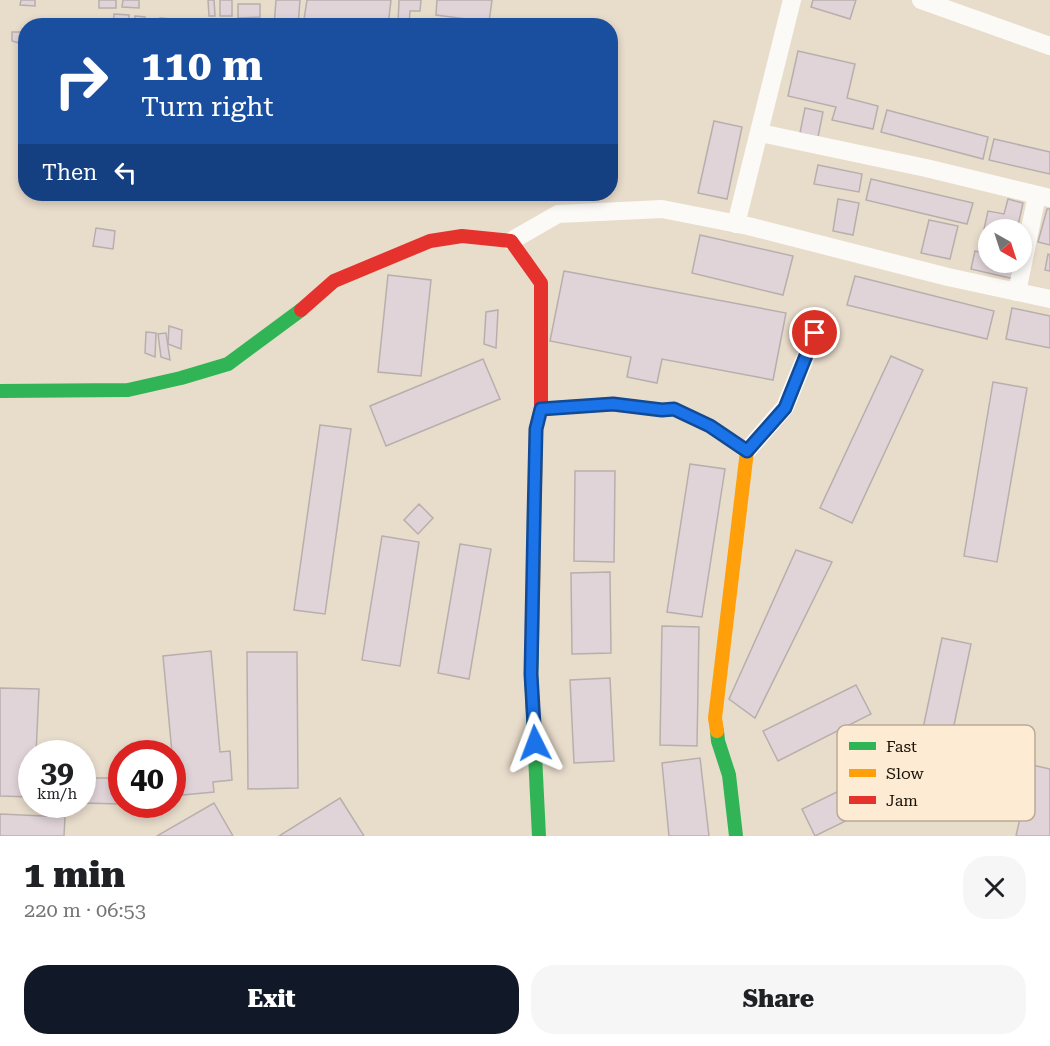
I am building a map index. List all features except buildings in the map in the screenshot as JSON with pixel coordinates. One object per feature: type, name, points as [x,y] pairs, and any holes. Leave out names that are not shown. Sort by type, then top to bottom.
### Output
[{"type":"street","points":[[736,224],[792,0]]},
{"type":"street","points":[[921,0],[1050,46]]},
{"type":"street","points":[[760,133],[926,168],[1044,197],[1017,292]]},
{"type":"street","points":[[0,391],[128,390],[228,364],[306,306],[334,281],[344,276],[430,241],[462,236],[511,241],[558,214],[662,209],[736,224],[948,277],[1050,298]]},
{"type":"street","points":[[511,241],[541,284],[541,409],[536,429],[531,674],[539,836]]},
{"type":"street","points":[[736,836],[729,775],[718,741],[715,718],[747,451],[785,408],[815,333]]},
{"type":"street","points":[[541,409],[613,404],[662,410],[674,409],[710,426],[747,451]]},
{"type":"traffic: fast","points":[[0,391],[128,390],[181,378],[228,364],[301,310]]},
{"type":"traffic: fast","points":[[532,648],[531,674],[539,836]]},
{"type":"traffic: fast","points":[[717,731],[729,775],[736,836]]},
{"type":"traffic: slow","points":[[541,409],[613,404],[662,410],[674,409],[710,426],[747,451],[715,718],[717,731]]},
{"type":"traffic: slow","points":[[532,648],[536,429],[541,407]]},
{"type":"traffic: jam","points":[[301,310],[334,281],[430,241],[462,236],[511,241],[541,283],[541,407]]},
{"type":"route","points":[[535,743],[531,674],[536,429],[541,409],[613,404],[662,410],[674,409],[710,426],[747,451],[785,408],[815,333]]}]
